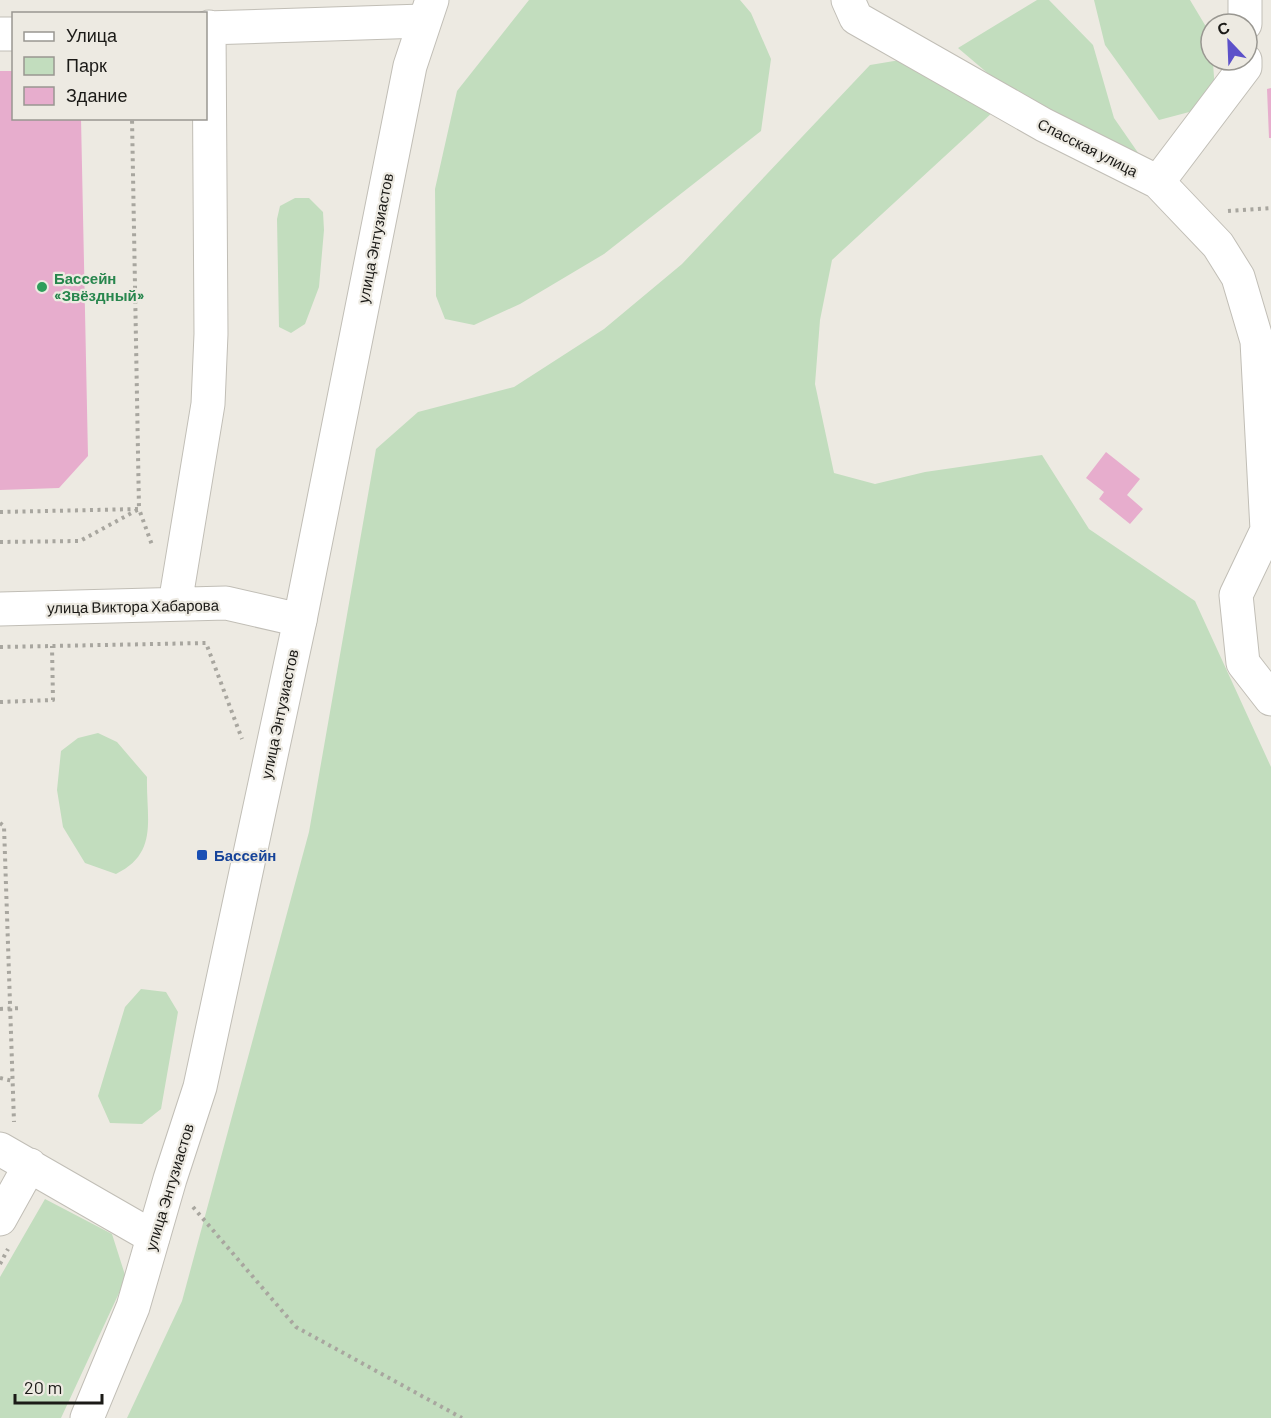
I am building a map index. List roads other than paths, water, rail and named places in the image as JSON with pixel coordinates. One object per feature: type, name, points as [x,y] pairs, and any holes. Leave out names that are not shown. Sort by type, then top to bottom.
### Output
[{"type":"main road","name":"Спасская улица","points":[[848,0],[856,18],[1044,125],[1158,183],[1218,245],[1238,277],[1264,346],[1267,530],[1236,595],[1243,663],[1271,699]]},
{"type":"main road","points":[[175,604],[208,404],[211,334],[207,28],[428,10]]},
{"type":"main road","name":"улица Энтузиастов","points":[[87,1418],[134,1306],[170,1179],[200,1087],[300,620],[407,77],[428,10]]},
{"type":"main road","points":[[1158,183],[1241,72]]},
{"type":"main road","name":"улица Виктора Хабарова","points":[[0,609],[226,603],[300,620]]},
{"type":"main road","points":[[7,1136],[30,1165],[153,1237]]},
{"type":"main road","points":[[0,1219],[30,1165]]},
{"type":"place","name":"Бассейн «Звёздный»","points":[[42,287]]},
{"type":"place","name":"Бассейн","points":[[202,855]]}]
